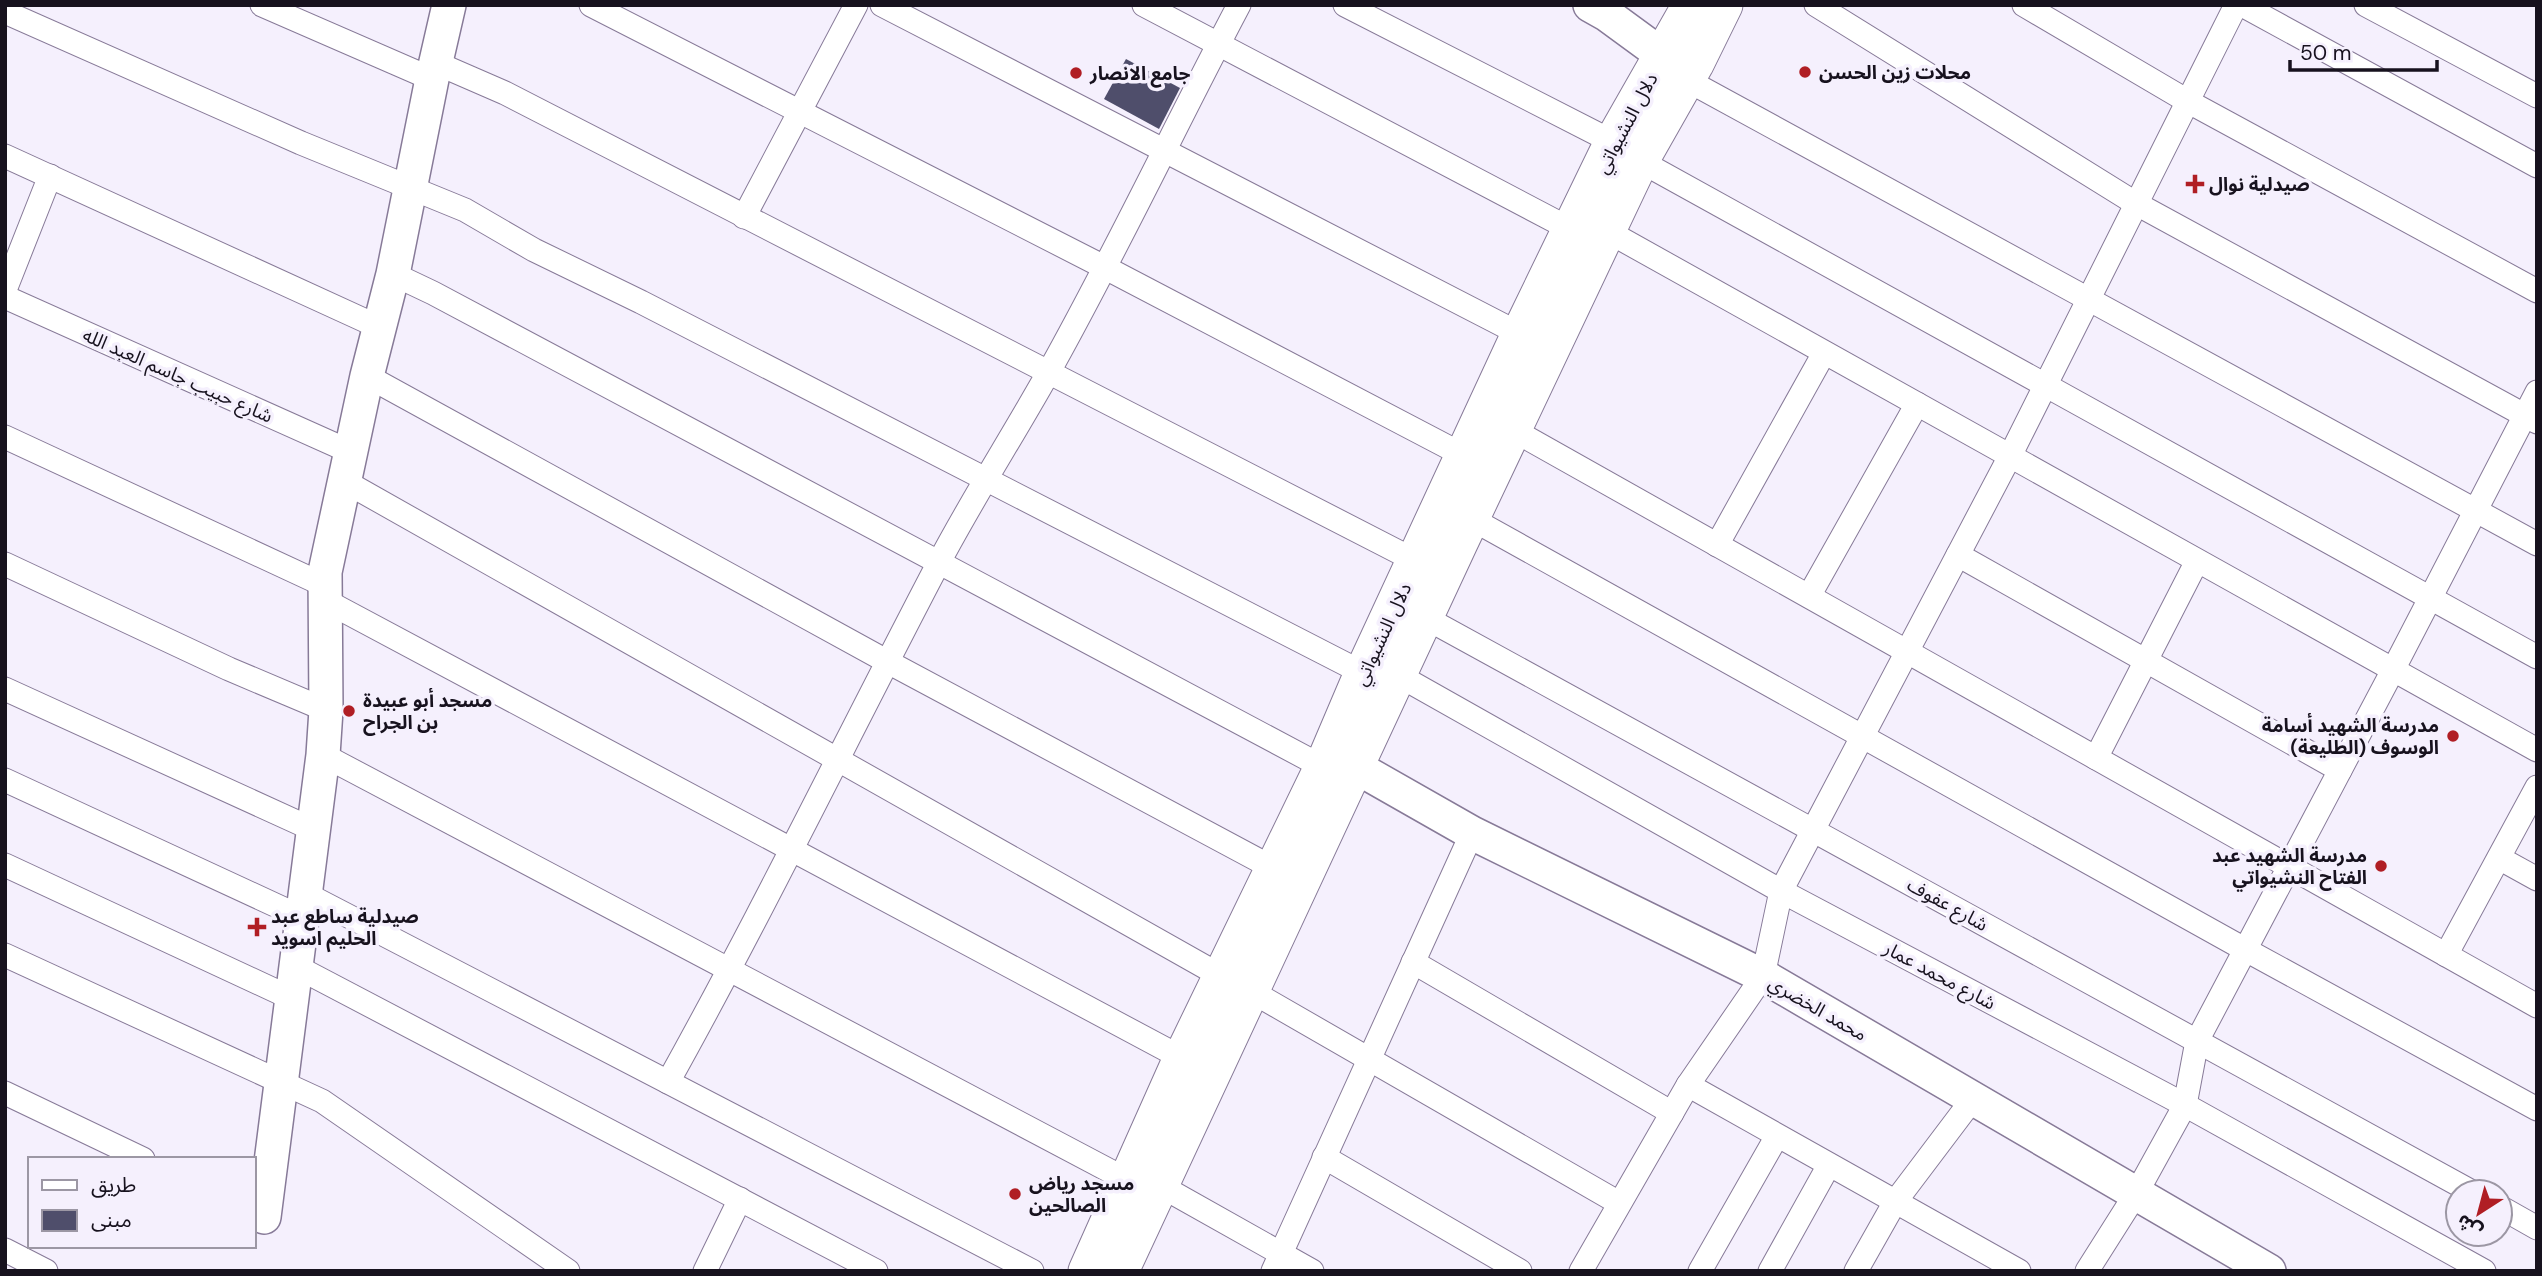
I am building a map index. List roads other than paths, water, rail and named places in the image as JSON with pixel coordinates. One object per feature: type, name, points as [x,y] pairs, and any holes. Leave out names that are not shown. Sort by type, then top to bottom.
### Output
[{"type":"main road","name":"دلال النشيواتي","points":[[1380,674],[1424,617],[1513,430],[1589,231],[1626,152],[1681,66],[1702,8]]},
{"type":"main road","name":"دلال النشيواتي","points":[[1087,1271],[1144,1183],[1336,763],[1380,674],[1416,561],[1520,334],[1589,231]]},
{"type":"main road","name":"دلال النشيواتي","points":[[1120,1271],[1182,1058],[1235,983],[1273,868],[1336,763]]},
{"type":"street","points":[[262,5],[434,71],[505,93],[1416,561]]},
{"type":"street","points":[[259,1214],[281,1081],[323,755],[326,710],[325,572],[367,376],[393,274],[449,5]]},
{"type":"street","points":[[591,5],[1104,267],[1463,455]]},
{"type":"street","points":[[744,217],[856,5]]},
{"type":"street","points":[[882,5],[1520,334]]},
{"type":"street","points":[[1144,5],[1824,353],[2537,750]]},
{"type":"street","points":[[668,1082],[730,971],[789,850],[938,564],[1048,374],[1166,151],[1239,5]]},
{"type":"street","points":[[1345,5],[1626,152],[2537,657]]},
{"type":"street","points":[[1590,5],[1681,66],[2087,300],[2537,544]]},
{"type":"street","points":[[1816,5],[2135,203],[2530,419]]},
{"type":"street","points":[[2024,5],[2189,102],[2537,291]]},
{"type":"street","points":[[1581,1271],[1688,1085],[1763,976],[1781,891],[2010,456],[2236,5]]},
{"type":"street","points":[[2242,5],[2537,166]]},
{"type":"street","points":[[2366,5],[2537,96]]},
{"type":"street","name":"شارع محمد عمار","points":[[5,12],[301,144],[465,210],[534,250],[986,479],[1380,674],[2185,1105],[2484,1271]]},
{"type":"street","points":[[5,156],[379,327]]},
{"type":"street","points":[[5,290],[50,176]]},
{"type":"street","points":[[393,274],[775,474],[938,564],[1336,763]]},
{"type":"street","name":"شارع حبيب جاسم العبد الله","points":[[5,297],[347,466],[837,760],[1235,983],[1619,1203]]},
{"type":"street","points":[[1717,545],[1824,353]]},
{"type":"street","points":[[367,376],[888,663],[1273,868]]},
{"type":"street","points":[[2087,1271],[2137,1192],[2185,1105],[2197,1041],[2475,510],[2530,419],[2537,392]]},
{"type":"street","points":[[1809,597],[1917,404]]},
{"type":"street","points":[[1513,430],[2537,1006]]},
{"type":"street","points":[[5,436],[326,594],[789,850],[1182,1058]]},
{"type":"street","points":[[1470,518],[2537,1109]]},
{"type":"street","points":[[1958,555],[2340,771]]},
{"type":"street","points":[[2096,758],[2197,561]]},
{"type":"street","points":[[5,564],[229,669],[326,710]]},
{"type":"street","name":"شارع عفوف","points":[[1424,617],[2447,1178]]},
{"type":"street","points":[[5,689],[312,830]]},
{"type":"street","points":[[323,755],[730,971],[1144,1183],[1277,1262],[1312,1271]]},
{"type":"street","name":"محمد الخضري","points":[[1336,763],[1763,976],[2269,1271]]},
{"type":"street","points":[[5,780],[303,905],[668,1082],[1032,1271]]},
{"type":"street","points":[[2446,955],[2537,788]]},
{"type":"street","points":[[1277,1262],[1472,833]]},
{"type":"street","points":[[2499,858],[2537,879]]},
{"type":"street","points":[[5,865],[293,982],[740,1199],[876,1271]]},
{"type":"street","points":[[5,955],[322,1101],[568,1271]]},
{"type":"street","points":[[1413,962],[1672,1113]]},
{"type":"street","points":[[1688,1085],[1895,1202],[1978,1261],[2019,1271]]},
{"type":"street","points":[[5,1093],[139,1157]]},
{"type":"street","points":[[1856,1271],[1895,1202],[1972,1100]]},
{"type":"street","points":[[1700,1271],[1777,1136]]},
{"type":"street","points":[[1324,1157],[1520,1271]]},
{"type":"street","points":[[1770,1271],[1829,1165]]},
{"type":"street","points":[[705,1271],[740,1199]]},
{"type":"street","points":[[2514,1215],[2537,1228]]},
{"type":"street","points":[[5,1251],[46,1271]]},
{"type":"place","name":"محلات زين الحسن","points":[[1805,72]]},
{"type":"place","name":"جامع الانصار","points":[[1076,73]]},
{"type":"place","name":"صيدلية نوال","points":[[2195,184]]},
{"type":"place","name":"مسجد أبو عبيدة بن الجراح","points":[[349,711]]},
{"type":"place","name":"مدرسة الشهيد أسامة الوسوف (الطليعة)","points":[[2453,736]]},
{"type":"place","name":"مدرسة الشهيد عبد الفتاح النشيواتي","points":[[2381,866]]},
{"type":"place","name":"صيدلية ساطع عبد الحليم اسويد","points":[[257,927]]},
{"type":"place","name":"مسجد رياض الصالحين","points":[[1015,1194]]}]
